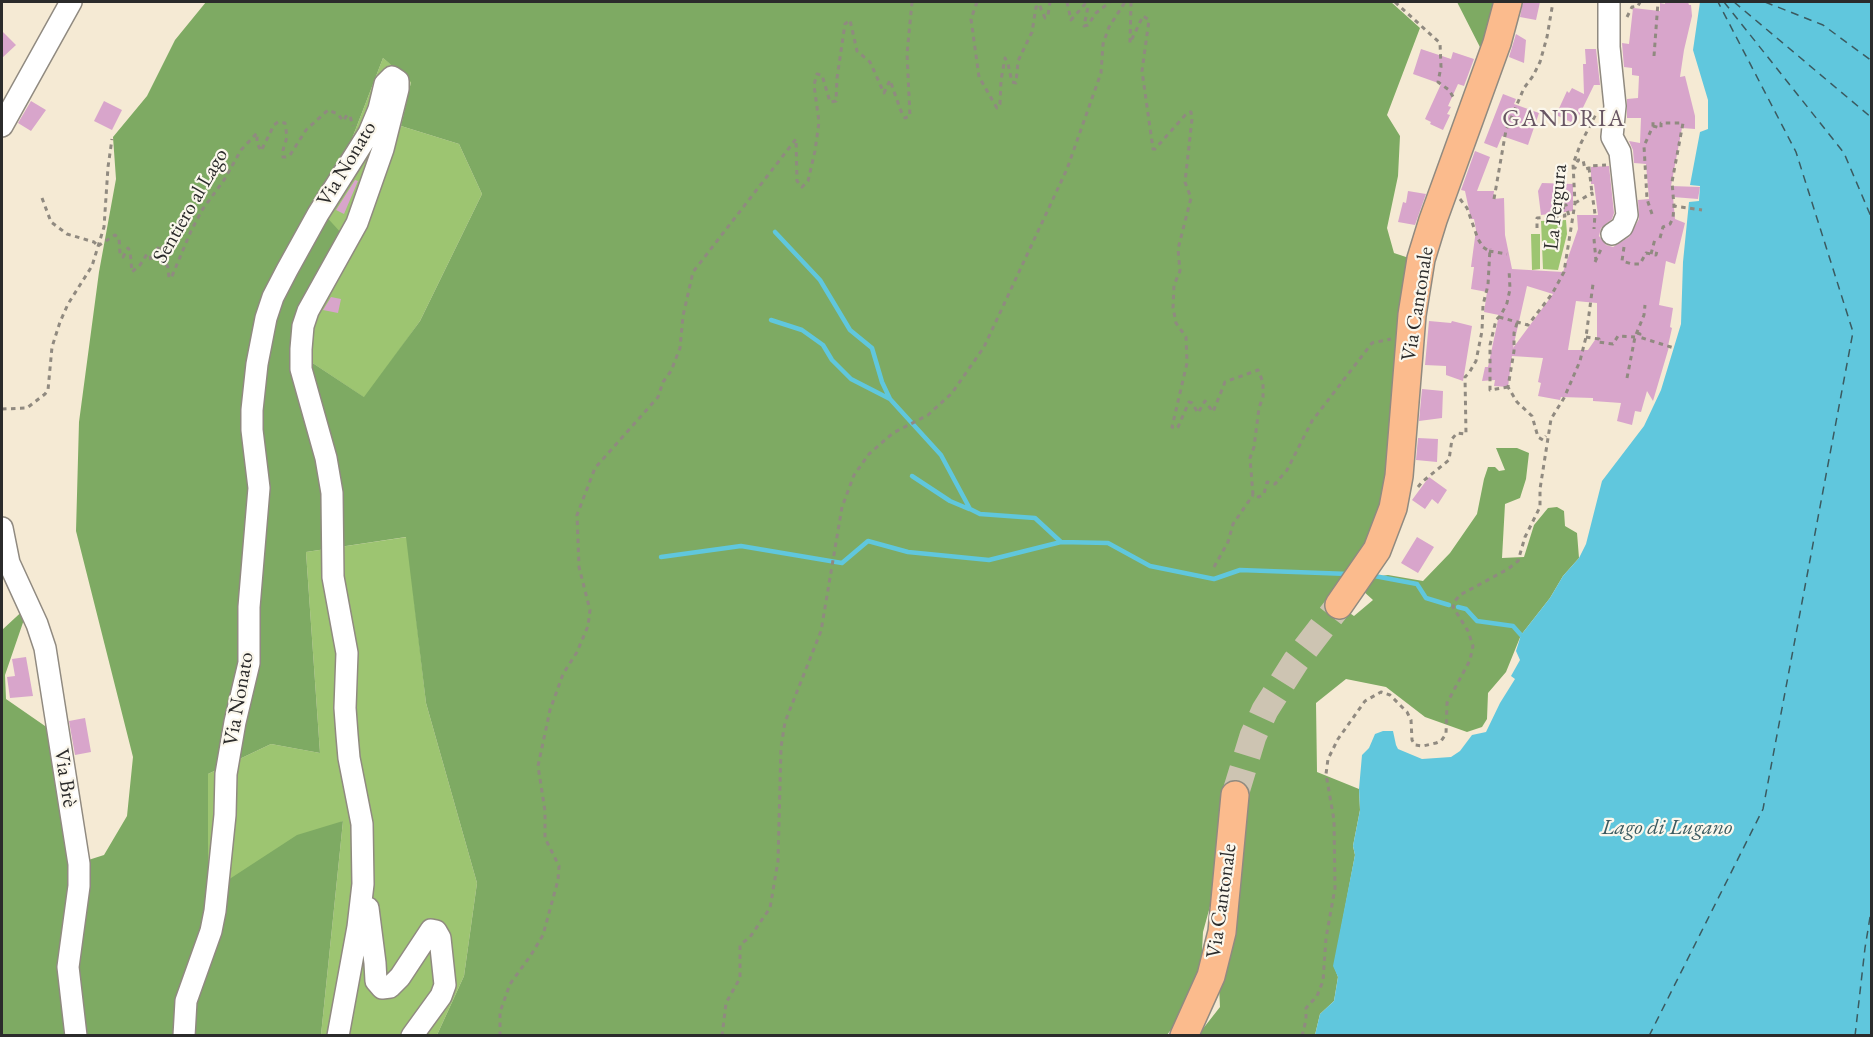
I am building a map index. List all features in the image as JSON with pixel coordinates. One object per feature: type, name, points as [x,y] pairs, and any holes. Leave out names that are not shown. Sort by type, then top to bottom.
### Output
[{"type":"main road","name":"Via Cantonale","points":[[1339,605],[1362,574],[1389,522],[1397,493],[1412,315],[1421,259],[1486,75],[1508,2]]},
{"type":"main road","name":"Via Cantonale","points":[[1184,1035],[1211,976],[1222,932],[1235,795]]},
{"type":"street","points":[[2,126],[71,2]]},
{"type":"street","points":[[1609,2],[1609,47],[1615,106],[1612,137],[1620,152],[1627,215],[1622,227],[1612,234]]},
{"type":"street","name":"Via Nonato","points":[[184,1035],[186,1001],[211,931],[215,911],[224,829],[226,774],[249,663],[249,607],[259,488],[252,410],[257,364],[266,318],[273,297],[318,214],[365,141],[376,118],[386,84],[389,78],[394,77],[399,84],[395,105],[361,215],[308,311],[303,326],[301,349],[302,369],[326,458],[332,493],[333,577],[347,653],[346,728],[349,758],[362,824],[363,884],[354,951],[338,1035]]},
{"type":"street","name":"Via Brè","points":[[2,528],[9,563],[37,624],[45,648],[79,864],[79,886],[68,967],[76,1035]]},
{"type":"street","name":"Via Nonato","points":[[363,884],[376,981],[379,986],[386,988],[393,985],[431,930],[436,931],[440,938],[445,985],[441,996],[412,1035]]},
{"type":"path","points":[[500,1035],[500,1012],[510,984],[543,935],[558,880],[559,867],[546,838],[538,766],[550,710],[563,674],[577,652],[588,626],[591,610],[579,567],[577,515],[595,468],[658,397],[680,348],[683,316],[693,272],[796,140],[797,182],[802,187],[808,181],[819,122],[814,85],[817,74],[822,75],[830,102],[836,101],[845,24],[850,20],[856,51],[870,62],[884,93],[890,80],[901,111],[905,118],[909,116],[907,54],[912,2]]},
{"type":"path","points":[[977,2],[971,19],[980,77],[997,108],[1000,104],[1005,58],[1012,82],[1016,83],[1018,61],[1032,32],[1036,7],[1039,4],[1045,18],[1050,2]]},
{"type":"path","points":[[1067,2],[1071,20],[1085,4],[1088,7],[1084,26],[1088,26],[1096,13],[1110,2]]},
{"type":"path","points":[[722,1035],[726,1003],[740,978],[740,945],[750,937],[770,908],[778,861],[781,747],[785,722],[821,631],[842,507],[854,476],[869,454],[893,433],[928,415],[952,393],[984,347],[1066,169],[1101,73],[1103,44],[1109,27],[1125,2]]},
{"type":"path","points":[[1131,2],[1131,43],[1143,16],[1149,20],[1142,71],[1153,148],[1155,149],[1191,112],[1192,119],[1185,182],[1191,198],[1178,249],[1180,272],[1174,285],[1173,308],[1176,323],[1186,338],[1187,363],[1172,427],[1176,429],[1178,427],[1189,402],[1198,413],[1205,401],[1213,412],[1225,382],[1258,370],[1263,382],[1263,397],[1258,408],[1259,419],[1250,458],[1253,495],[1233,524],[1228,542],[1214,567]]},
{"type":"path","points":[[1395,2],[1440,43],[1441,67],[1438,82],[1449,90],[1456,102]]},
{"type":"path","points":[[1494,199],[1506,130],[1524,88],[1540,62],[1553,2]]},
{"type":"path","points":[[1654,57],[1658,2]]},
{"type":"path","name":"Sentiero al Lago","points":[[98,246],[115,235],[119,238],[120,254],[123,257],[128,248],[130,251],[132,272],[147,254],[150,255],[151,261],[154,260],[159,245],[168,268],[169,278],[172,276],[202,210],[224,180],[241,150],[257,133],[257,143],[261,151],[274,125],[278,122],[285,123],[287,137],[283,157],[286,157],[290,155],[306,130],[328,110],[338,114],[344,121],[347,116],[350,116],[354,126],[357,121],[360,123],[364,120],[371,123],[373,118],[376,118]]},
{"type":"path","name":"La Pergura","points":[[1517,323],[1528,325],[1564,272],[1575,203],[1572,168],[1581,143],[1598,110]]},
{"type":"path","points":[[1651,213],[1647,199],[1644,146],[1653,126],[1653,118]]},
{"type":"path","points":[[1651,255],[1664,227],[1670,224],[1673,218],[1672,182],[1683,123],[1661,123],[1661,128],[1653,126]]},
{"type":"path","points":[[2,409],[27,408],[48,390],[52,347],[60,322],[68,304],[92,266],[104,227],[112,139]]},
{"type":"path","points":[[1572,168],[1575,168],[1578,160],[1583,160],[1584,169],[1591,167],[1595,214],[1595,261]]},
{"type":"path","points":[[1575,203],[1592,193]]},
{"type":"path","points":[[1455,195],[1465,204],[1483,247],[1507,254]]},
{"type":"path","points":[[42,198],[51,222],[67,234],[94,242],[98,246]]},
{"type":"path","points":[[1537,228],[1537,218],[1565,216],[1563,205],[1566,205],[1569,216],[1572,216]]},
{"type":"path","points":[[1674,206],[1702,210]]},
{"type":"path","points":[[1612,234],[1621,234],[1626,237],[1622,261],[1624,263],[1640,264],[1646,253],[1656,255],[1657,251]]},
{"type":"path","points":[[1416,491],[1422,482],[1449,460],[1452,439],[1457,433],[1466,434],[1465,377],[1476,361],[1482,331],[1490,250]]},
{"type":"path","points":[[1508,387],[1490,390],[1490,345],[1496,320],[1507,303],[1510,289],[1509,269]]},
{"type":"path","points":[[1302,1035],[1306,1008],[1317,996],[1323,981],[1326,938],[1335,888],[1334,820],[1326,774],[1328,759],[1338,739],[1365,701],[1381,692],[1390,695],[1407,712],[1411,720],[1412,740],[1415,745],[1436,743],[1441,741],[1446,734],[1447,703],[1470,660],[1473,646],[1468,630],[1453,607],[1454,602],[1460,595],[1508,569],[1518,561],[1525,537],[1540,507],[1540,489],[1551,419],[1574,378],[1586,337],[1593,284]]},
{"type":"path","points":[[1627,378],[1645,305]]},
{"type":"path","points":[[1499,317],[1517,323],[1508,387],[1517,402],[1532,416],[1540,438],[1543,440],[1549,429]]},
{"type":"path","points":[[1586,337],[1599,339],[1598,342],[1613,344],[1618,336],[1640,334],[1639,337],[1674,348]]},
{"type":"path","points":[[1253,495],[1262,496],[1267,482],[1275,484],[1287,470],[1312,421],[1372,344],[1394,339]]},
{"type":"green space","points":[[206,2],[1391,2],[1420,28],[1387,115],[1400,136],[1398,176],[1387,228],[1394,253],[1412,259],[1388,484],[1368,540],[1328,598],[1354,616],[1373,600],[1362,590],[1373,577],[1388,575],[1423,581],[1450,553],[1477,514],[1488,467],[1495,467],[1499,471],[1505,470],[1496,448],[1517,448],[1529,453],[1526,479],[1520,498],[1505,504],[1502,558],[1524,557],[1534,525],[1548,508],[1557,507],[1564,511],[1565,526],[1577,533],[1579,558],[1563,576],[1550,598],[1521,635],[1506,672],[1488,693],[1487,719],[1482,727],[1467,732],[1425,717],[1386,687],[1346,679],[1316,703],[1317,772],[1359,789],[1360,810],[1353,846],[1355,855],[1334,966],[1338,977],[1334,1001],[1320,1014],[1315,1035],[1198,1035],[1220,1007],[1219,825],[1212,899],[1203,932],[1202,951],[1209,956],[1179,1019],[1167,1035],[437,1035],[464,976],[477,883],[426,703],[406,537],[306,552],[320,753],[271,744],[208,774],[208,893],[297,835],[343,821],[321,1035],[2,1036],[2,630],[29,605],[5,675],[6,699],[45,726],[58,731],[79,863],[104,855],[127,816],[133,757],[76,531],[79,422],[99,272],[116,179],[113,137],[147,96],[175,40]],"holes":[[[383,58],[411,82],[401,126],[459,144],[482,194],[420,321],[364,397],[293,350],[342,234],[313,202],[348,149]]]},
{"type":"green space","points":[[1457,2],[1499,2],[1483,53]]},
{"type":"green space","points":[[383,58],[411,81],[401,126],[459,144],[482,194],[420,321],[365,398],[293,350],[313,202],[348,149]]},
{"type":"green space","points":[[1566,220],[1567,234],[1558,270],[1543,269],[1541,221]]},
{"type":"green space","points":[[1531,234],[1540,234],[1540,269],[1532,270]]},
{"type":"green space","points":[[407,537],[426,703],[477,883],[464,976],[437,1035],[321,1035],[343,821],[208,893],[208,774],[271,744],[320,753],[306,552]]},
{"type":"water","name":"Lago di Lugano","points":[[1700,2],[1871,2],[1871,1035],[1315,1035],[1320,1014],[1334,1001],[1338,977],[1333,966],[1355,855],[1353,846],[1360,810],[1362,755],[1369,748],[1375,734],[1383,731],[1393,731],[1398,749],[1422,759],[1451,757],[1460,751],[1472,735],[1486,732],[1515,679],[1511,676],[1520,660],[1516,651],[1521,635],[1550,598],[1563,576],[1579,558],[1586,544],[1602,481],[1644,426],[1661,390],[1681,324],[1683,262],[1689,202],[1699,201],[1700,186],[1690,185],[1700,132],[1708,129],[1708,100],[1693,50]]},
{"type":"building","points":[[1523,2],[1540,2],[1536,20],[1520,17]]},
{"type":"building","points":[[1665,2],[1688,2],[1691,5],[1692,16],[1680,77],[1685,76],[1695,116],[1695,129],[1682,128],[1671,186],[1700,187],[1698,199],[1673,197],[1675,219],[1685,223],[1675,264],[1666,261],[1659,305],[1673,308],[1669,347],[1653,401],[1647,391],[1641,412],[1635,411],[1632,425],[1617,421],[1621,403],[1593,401],[1593,398],[1561,397],[1560,400],[1538,396],[1541,383],[1538,382],[1543,358],[1512,356],[1508,387],[1494,386],[1495,380],[1482,381],[1485,367],[1488,367],[1499,315],[1484,312],[1487,292],[1471,289],[1474,267],[1471,267],[1476,230],[1474,219],[1471,219],[1465,191],[1461,190],[1475,151],[1490,157],[1477,191],[1494,191],[1493,199],[1504,198],[1505,235],[1512,269],[1563,272],[1578,229],[1577,215],[1598,215],[1594,184],[1591,184],[1591,167],[1609,166],[1614,213],[1612,219],[1601,228],[1599,236],[1606,245],[1613,247],[1629,237],[1639,219],[1638,200],[1649,199],[1646,164],[1634,163],[1633,150],[1629,141],[1640,143],[1641,118],[1627,118],[1627,99],[1638,98],[1639,76],[1632,75],[1632,68],[1624,67],[1622,43],[1629,44],[1633,8],[1660,11],[1660,3],[1665,4]],"holes":[[[1527,286],[1553,294],[1513,348]],[[1576,301],[1597,303],[1597,337],[1588,350],[1568,350]]]},
{"type":"building","points":[[2,31],[16,45],[2,58]]},
{"type":"building","points":[[1516,34],[1526,40],[1524,63],[1509,57]]},
{"type":"building","points":[[1421,49],[1451,59],[1453,52],[1474,59],[1464,86],[1458,84],[1448,106],[1451,107],[1447,114],[1450,115],[1443,130],[1425,119],[1441,84],[1413,74]]},
{"type":"building","points":[[1585,49],[1596,49],[1600,85],[1594,85],[1575,124],[1556,115],[1567,91],[1569,93],[1572,88],[1584,94]]},
{"type":"building","points":[[1503,94],[1516,99],[1514,104],[1539,113],[1528,145],[1502,136],[1497,148],[1484,143]]},
{"type":"building","points":[[31,101],[46,110],[31,131],[18,123]]},
{"type":"building","points":[[104,101],[122,110],[112,130],[94,121]]},
{"type":"building","points":[[355,180],[358,181],[344,214],[336,210]]},
{"type":"building","points":[[1542,183],[1573,184],[1573,211],[1541,215],[1538,191]]},
{"type":"building","points":[[1408,191],[1426,194],[1415,225],[1398,222]]},
{"type":"building","points":[[331,297],[341,299],[338,313],[323,310]]},
{"type":"building","points":[[1429,321],[1451,323],[1452,321],[1472,326],[1463,381],[1446,375],[1446,366],[1425,365]]},
{"type":"building","points":[[1422,389],[1443,391],[1442,418],[1419,421]]},
{"type":"building","points":[[1418,438],[1438,439],[1437,462],[1416,460]]},
{"type":"building","points":[[1429,477],[1447,490],[1438,504],[1432,499],[1425,509],[1412,500]]},
{"type":"building","points":[[1417,537],[1434,547],[1418,573],[1401,563]]},
{"type":"building","points":[[26,657],[33,696],[10,698],[7,677],[15,676],[12,659]]},
{"type":"building","points":[[85,718],[91,752],[75,755],[69,721]]},
{"type":"waterway","points":[[775,232],[820,280],[850,330],[872,348],[882,382],[890,399]]},
{"type":"waterway","points":[[771,320],[802,330],[823,345],[832,360],[851,379],[890,399],[941,455],[970,509],[980,514],[1035,518],[1061,542]]},
{"type":"waterway","points":[[912,476],[950,501],[969,509]]},
{"type":"waterway","points":[[661,557],[741,546],[842,563],[868,541],[908,552],[989,560],[1061,542],[1108,543],[1150,566],[1214,579],[1240,570],[1349,574]]},
{"type":"waterway","points":[[1369,575],[1417,584],[1426,598],[1449,605]]},
{"type":"waterway","points":[[1458,607],[1466,609],[1477,621],[1513,626],[1521,635]]},
{"type":"ferry route","points":[[1649,1036],[1763,809],[1853,332],[1796,152],[1718,2]]},
{"type":"ferry route","points":[[1724,2],[1844,153],[1872,219]]},
{"type":"ferry route","points":[[1734,2],[1872,118]]},
{"type":"ferry route","points":[[1765,2],[1823,25],[1872,61]]},
{"type":"ferry route","points":[[1855,1036],[1872,905]]},
{"type":"tunnel","points":[[1235,795],[1253,736],[1265,710],[1296,661],[1339,605]]},
{"type":"district","name":"GANDRIA","points":[[1564,119]]}]
